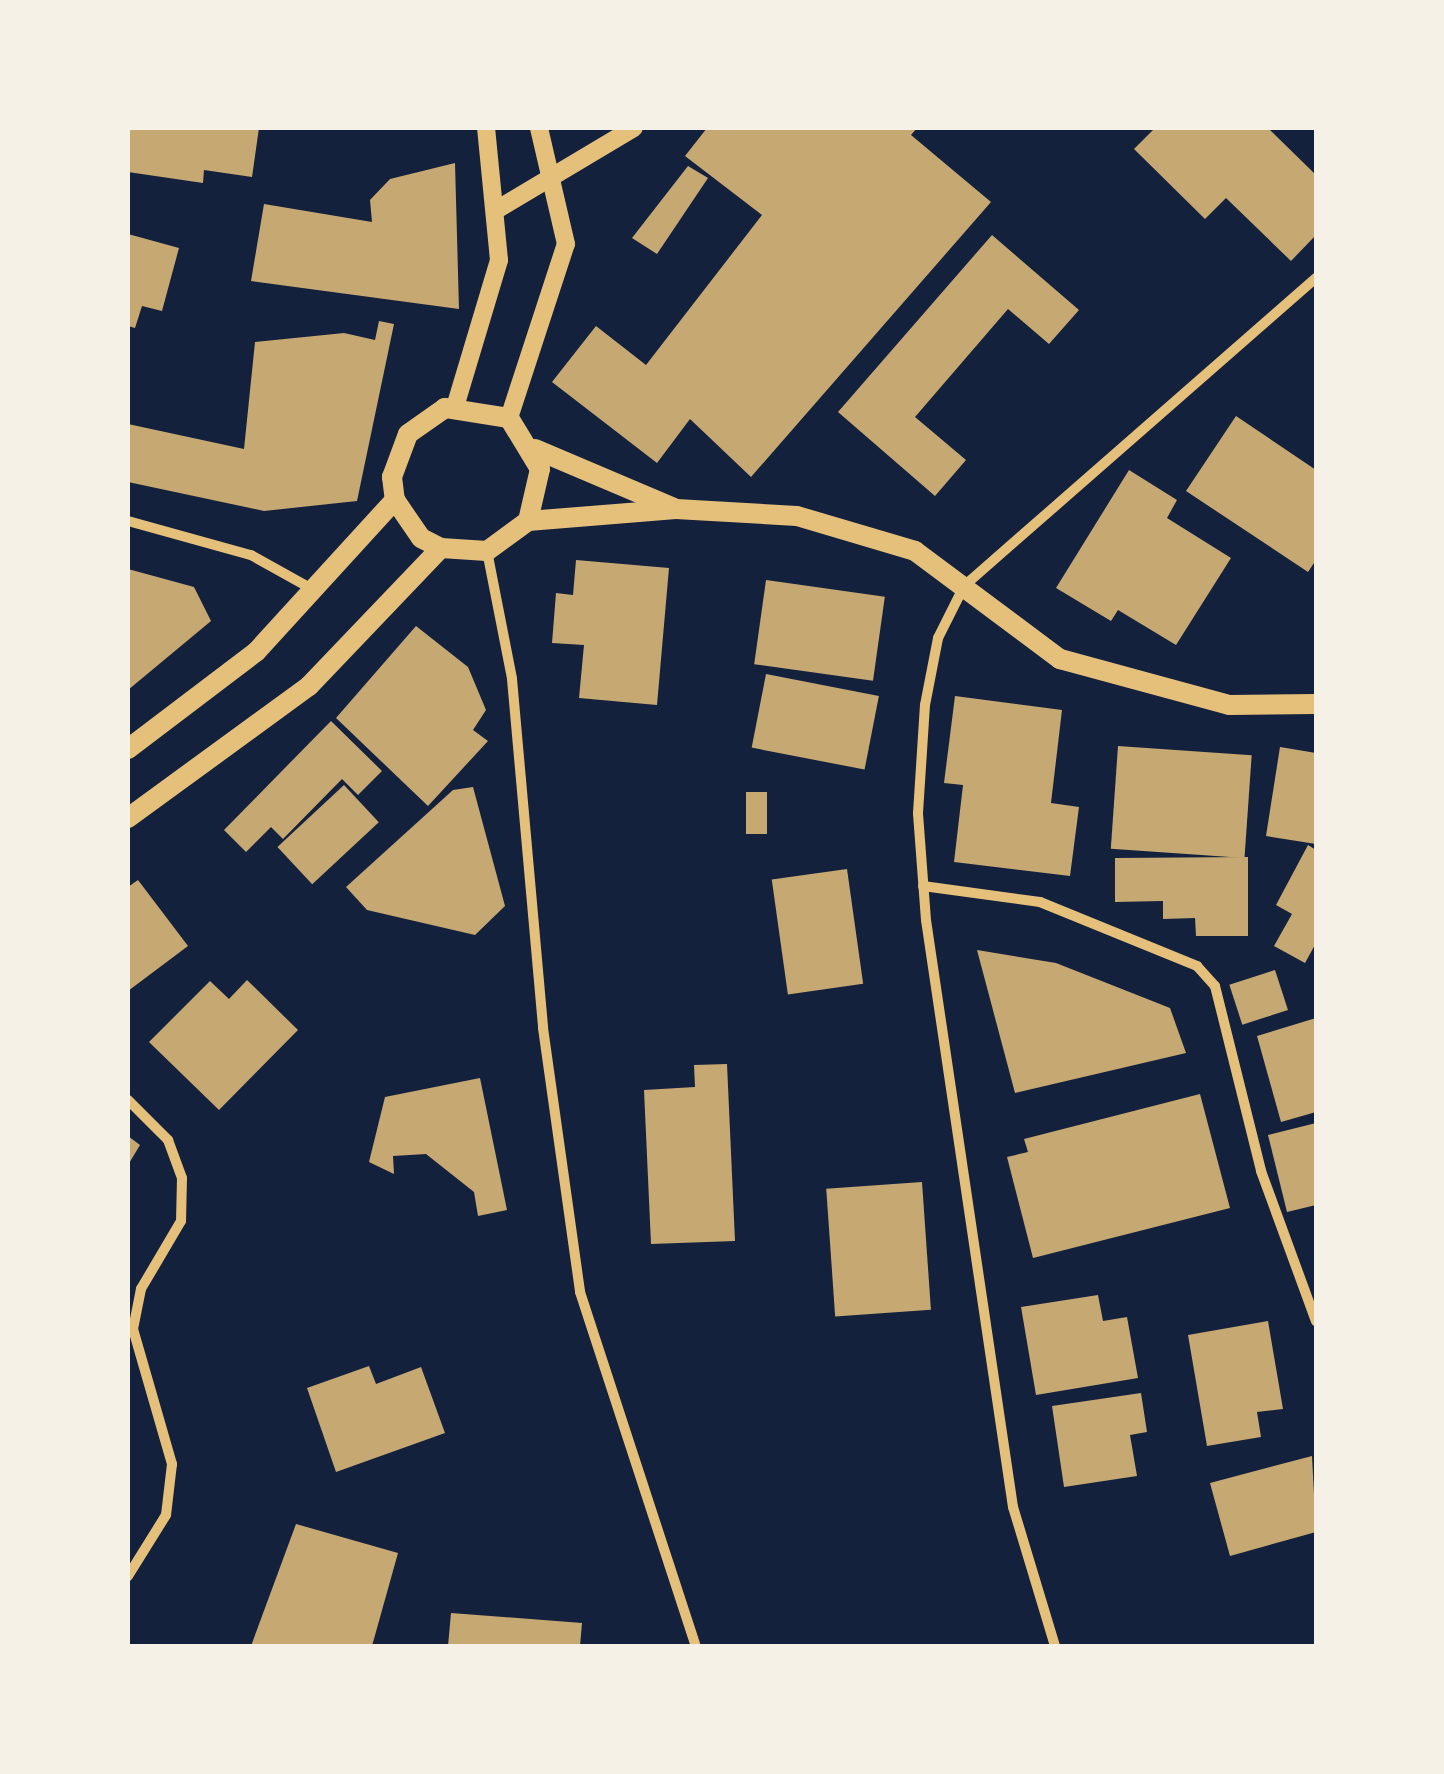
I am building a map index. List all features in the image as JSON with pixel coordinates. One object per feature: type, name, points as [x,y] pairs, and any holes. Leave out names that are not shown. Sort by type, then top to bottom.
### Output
[{"type":"main road","points":[[676,509],[535,449],[509,418],[456,407],[408,434],[394,466],[395,500],[413,530],[441,548],[487,550],[528,522],[676,509],[797,516],[863,531],[915,551],[1060,659],[1229,705],[1316,704]]},
{"type":"main road","points":[[528,522],[540,490],[535,449]]},
{"type":"main road","points":[[128,749],[256,652],[395,500]]},
{"type":"main road","points":[[128,818],[309,686],[441,548]]},
{"type":"street","points":[[456,407],[489,316],[498,210],[486,128]]},
{"type":"street","points":[[509,418],[566,244],[556,180],[538,128]]},
{"type":"street","points":[[498,210],[556,180],[634,128]]},
{"type":"street","points":[[1055,1646],[1013,1508],[923,886],[925,705],[938,638],[964,586],[1316,278]]},
{"type":"street","points":[[128,521],[252,555],[313,590]]},
{"type":"street","points":[[487,550],[512,679],[543,1028],[580,1292],[696,1646]]},
{"type":"street","points":[[923,886],[1040,902],[1197,966],[1215,986],[1261,1171],[1316,1320]]},
{"type":"street","points":[[128,1100],[168,1140],[182,1178],[180,1221],[142,1288],[133,1329],[172,1464],[166,1515],[128,1576]]},
{"type":"building","points":[[128,128],[259,128],[252,177],[204,170],[203,183],[128,172]]},
{"type":"building","points":[[707,128],[917,128],[911,135],[991,202],[751,477],[690,419],[657,463],[552,382],[596,326],[646,365],[762,215],[685,156]]},
{"type":"building","points":[[1155,128],[1268,128],[1316,175],[1316,235],[1291,261],[1226,198],[1205,219],[1134,149]]},
{"type":"building","points":[[455,163],[459,309],[251,281],[264,204],[372,222],[370,200],[390,179]]},
{"type":"building","points":[[688,166],[708,178],[657,254],[632,238]]},
{"type":"building","points":[[128,234],[179,248],[162,311],[142,306],[135,328],[128,326]]},
{"type":"building","points":[[992,235],[1079,310],[1049,344],[1008,309],[915,417],[966,460],[935,496],[838,412]]},
{"type":"building","points":[[379,321],[394,324],[357,501],[264,511],[128,482],[128,424],[244,449],[255,342],[344,333],[375,340]]},
{"type":"building","points":[[1236,416],[1316,470],[1316,560],[1308,572],[1186,491]]},
{"type":"building","points":[[1129,470],[1177,500],[1167,518],[1231,558],[1176,645],[1118,610],[1111,621],[1056,588]]},
{"type":"building","points":[[576,560],[669,568],[657,705],[579,698],[584,645],[552,643],[556,593],[573,595]]},
{"type":"building","points":[[128,569],[194,587],[211,621],[128,690]]},
{"type":"building","points":[[766,580],[885,597],[873,681],[754,664]]},
{"type":"building","points":[[416,626],[468,667],[486,710],[473,730],[488,741],[428,806],[336,718]]},
{"type":"building","points":[[766,674],[879,696],[865,770],[752,748]]},
{"type":"building","points":[[955,696],[1062,710],[1051,803],[1079,807],[1070,876],[954,862],[963,785],[944,783]]},
{"type":"building","points":[[331,721],[382,771],[358,795],[342,779],[283,839],[271,827],[246,852],[224,830]]},
{"type":"building","points":[[1118,746],[1252,755],[1244,858],[1111,849]]},
{"type":"building","points":[[1280,747],[1316,753],[1316,844],[1266,836]]},
{"type":"building","points":[[344,785],[379,822],[312,884],[277,847]]},
{"type":"building","points":[[473,787],[505,906],[475,935],[367,910],[346,887],[453,790]]},
{"type":"building","points":[[746,792],[767,792],[767,834],[746,834]]},
{"type":"building","points":[[1308,845],[1316,850],[1316,943],[1305,963],[1274,946],[1292,914],[1276,905]]},
{"type":"building","points":[[1248,857],[1248,936],[1196,936],[1195,918],[1163,919],[1163,901],[1115,902],[1115,858]]},
{"type":"building","points":[[847,869],[863,984],[788,994],[772,880]]},
{"type":"building","points":[[138,880],[188,946],[128,991],[128,887]]},
{"type":"building","points":[[977,950],[1056,963],[1170,1008],[1186,1053],[1015,1093]]},
{"type":"building","points":[[1275,970],[1288,1010],[1242,1025],[1229,985]]},
{"type":"building","points":[[247,980],[298,1030],[219,1110],[149,1042],[210,981],[229,999]]},
{"type":"building","points":[[1316,1018],[1316,1112],[1281,1122],[1257,1036]]},
{"type":"building","points":[[727,1064],[735,1241],[651,1244],[644,1090],[695,1087],[694,1065]]},
{"type":"building","points":[[480,1078],[507,1210],[478,1216],[474,1192],[426,1154],[393,1156],[394,1174],[369,1162],[385,1097]]},
{"type":"building","points":[[1200,1094],[1230,1208],[1033,1258],[1007,1157],[1028,1152],[1024,1139]]},
{"type":"building","points":[[1316,1123],[1316,1205],[1287,1212],[1268,1135]]},
{"type":"building","points":[[128,1136],[140,1145],[128,1165]]},
{"type":"building","points":[[922,1182],[931,1310],[835,1316],[826,1189]]},
{"type":"building","points":[[1098,1295],[1103,1321],[1127,1317],[1138,1378],[1036,1395],[1021,1307]]},
{"type":"building","points":[[1268,1321],[1283,1409],[1257,1412],[1261,1437],[1207,1446],[1188,1335]]},
{"type":"building","points":[[369,1366],[376,1384],[421,1367],[445,1433],[336,1472],[307,1388]]},
{"type":"building","points":[[1141,1393],[1147,1432],[1130,1435],[1137,1476],[1064,1487],[1052,1406]]},
{"type":"building","points":[[1312,1456],[1316,1532],[1230,1556],[1210,1483]]},
{"type":"building","points":[[296,1524],[398,1553],[372,1646],[251,1646]]},
{"type":"building","points":[[451,1613],[582,1623],[580,1646],[448,1646]]}]
